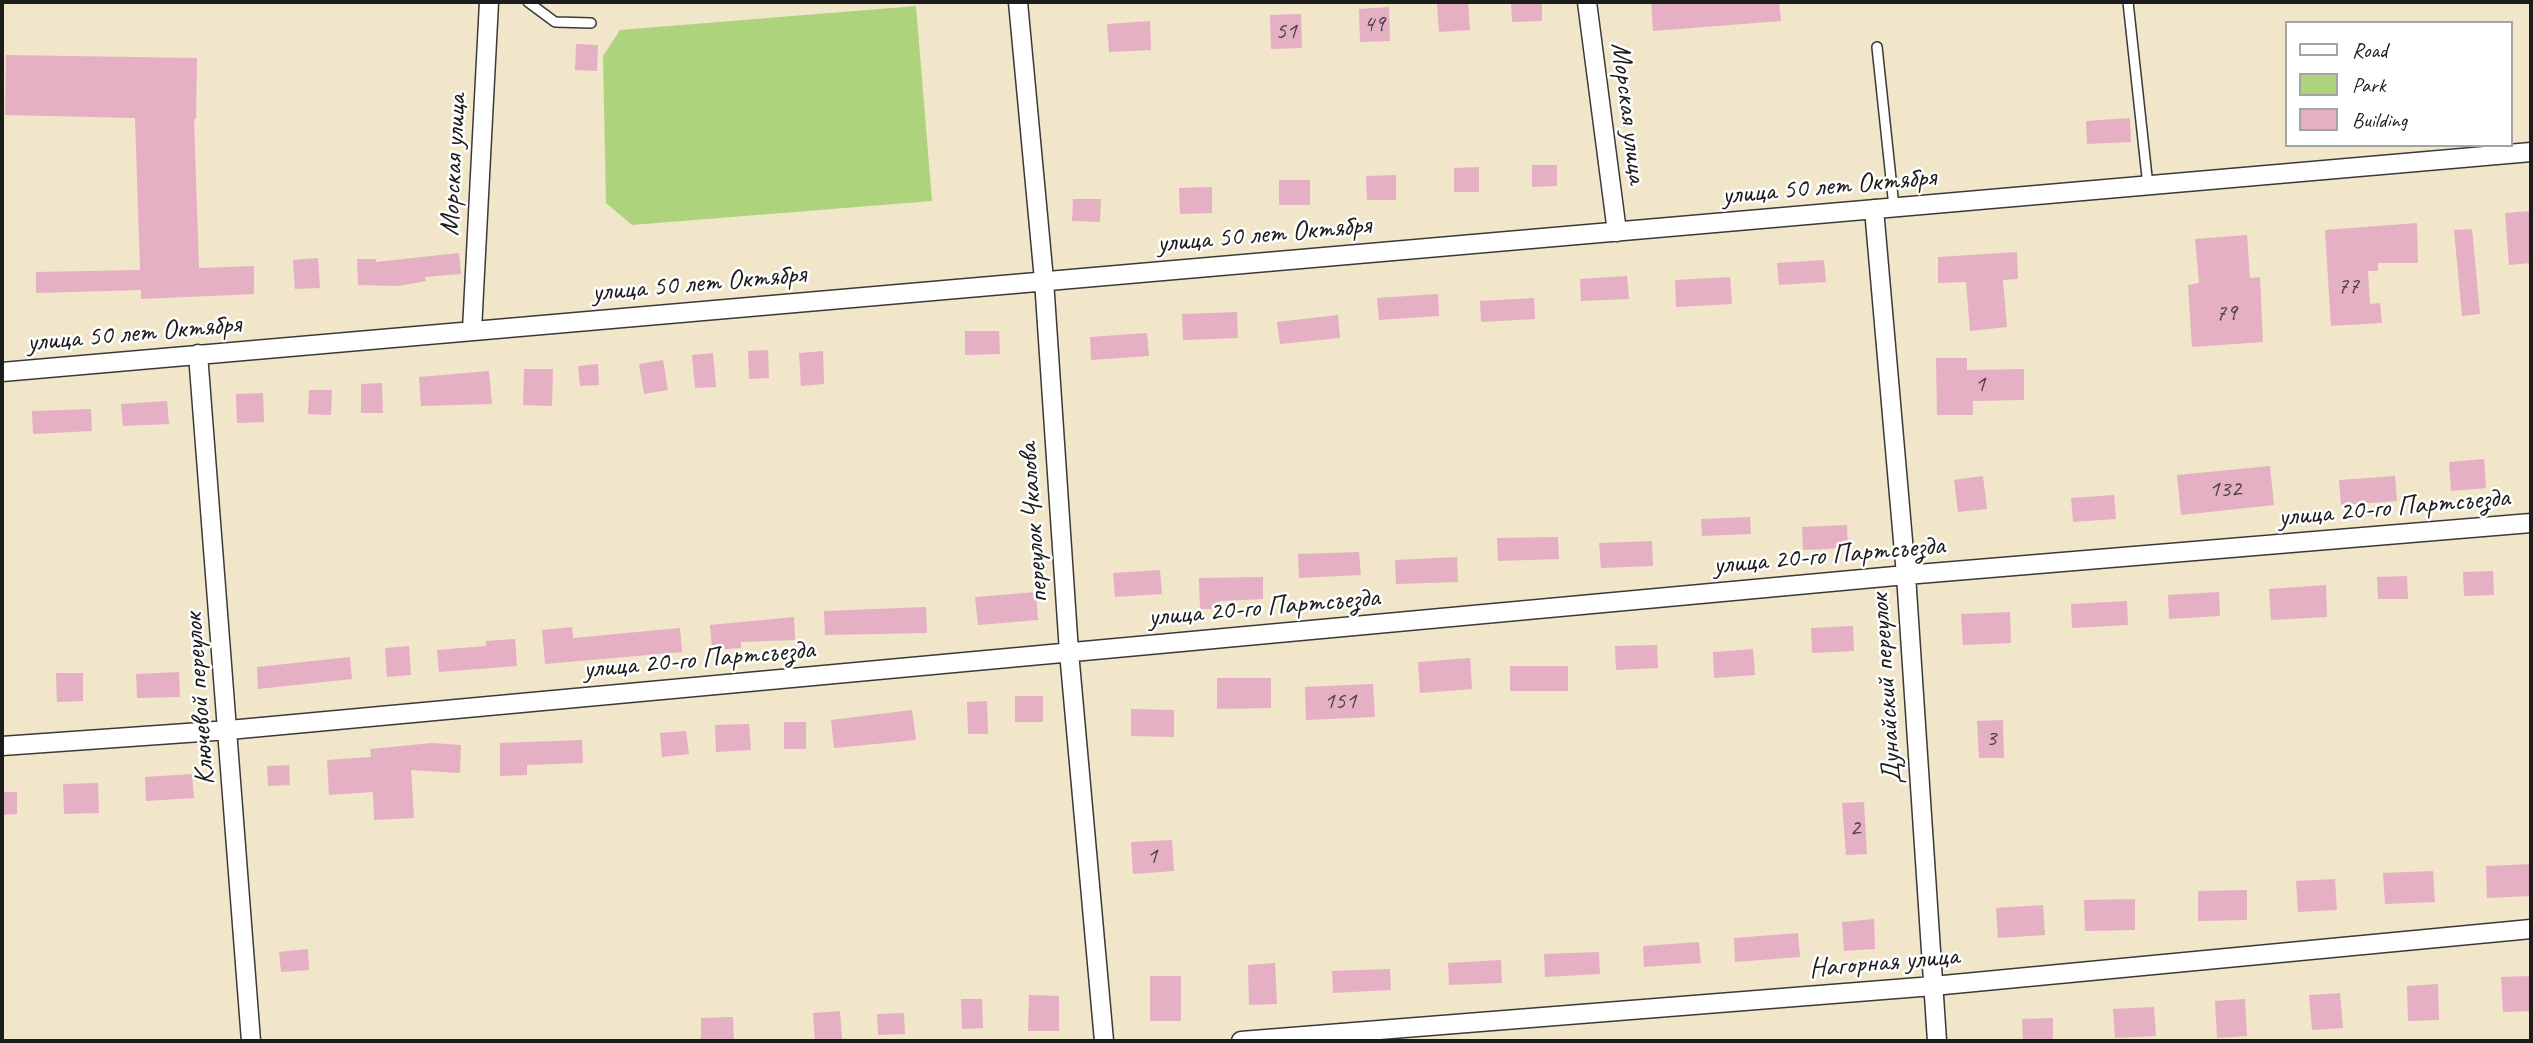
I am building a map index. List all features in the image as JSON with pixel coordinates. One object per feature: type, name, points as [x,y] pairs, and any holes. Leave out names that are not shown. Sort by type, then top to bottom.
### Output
[{"type":"street","name":"Морская улица","points":[[472,330],[489,2]]},
{"type":"street","name":"переулок Чкалова","points":[[1018,2],[1044,280],[1069,652],[1104,1041]]},
{"type":"street","name":"Морская улица","points":[[1587,2],[1617,232]]},
{"type":"street","name":"улица 50 лет Октября","points":[[2,372],[2531,152]]},
{"type":"street","name":"Дунайский переулок","points":[[1874,209],[1906,575],[1937,1041]]},
{"type":"street","name":"Ключевой переулок","points":[[198,354],[251,1041]]},
{"type":"street","name":"улица 20-го Партсъезда","points":[[2,746],[229,730],[1906,575],[2531,523]]},
{"type":"street","name":"Нагорная улица","points":[[1241,1041],[1933,986],[2531,929]]},
{"type":"lane","points":[[528,2],[555,22],[591,23]]},
{"type":"lane","points":[[2128,2],[2148,186]]},
{"type":"lane","points":[[1877,47],[1894,207]]},
{"type":"green space","points":[[916,6],[932,201],[632,225],[606,203],[603,56],[620,30]]},
{"type":"building","points":[[1468,2],[1470,30],[1439,32],[1437,4]]},
{"type":"building","points":[[1511,2],[1542,2],[1542,21],[1512,22]]},
{"type":"building","points":[[1651,2],[1779,2],[1781,21],[1653,31]]},
{"type":"building","points":[[1389,7],[1390,41],[1360,42],[1359,9]]},
{"type":"building","points":[[1301,14],[1302,48],[1271,49],[1270,15]]},
{"type":"building","points":[[1150,21],[1151,50],[1109,52],[1107,24]]},
{"type":"building","points":[[576,44],[598,45],[597,71],[575,70]]},
{"type":"building","points":[[6,55],[197,58],[194,119],[199,268],[254,266],[254,294],[141,299],[141,290],[36,293],[36,272],[140,270],[135,118],[5,115]]},
{"type":"building","points":[[2130,118],[2131,142],[2087,144],[2086,121]]},
{"type":"building","points":[[1532,165],[1557,165],[1557,186],[1532,187]]},
{"type":"building","points":[[1479,167],[1479,192],[1454,192],[1454,168]]},
{"type":"building","points":[[1396,175],[1396,200],[1367,200],[1366,176]]},
{"type":"building","points":[[1279,180],[1310,180],[1310,205],[1279,205]]},
{"type":"building","points":[[1212,187],[1212,213],[1180,214],[1179,188]]},
{"type":"building","points":[[1073,199],[1101,199],[1100,222],[1072,221]]},
{"type":"building","points":[[2531,211],[2531,263],[2509,265],[2505,213]]},
{"type":"building","points":[[2417,223],[2418,263],[2378,263],[2378,271],[2368,271],[2370,304],[2380,303],[2382,323],[2331,326],[2325,230]]},
{"type":"building","points":[[2472,229],[2480,314],[2462,316],[2454,230]]},
{"type":"building","points":[[2247,235],[2250,278],[2260,277],[2263,342],[2192,347],[2188,285],[2199,283],[2195,239]]},
{"type":"building","points":[[2017,252],[2018,279],[2003,280],[2007,327],[1970,331],[1966,282],[1938,283],[1938,257]]},
{"type":"building","points":[[459,253],[461,274],[425,277],[426,281],[398,286],[358,285],[357,259],[376,259],[376,262]]},
{"type":"building","points":[[318,258],[320,288],[295,289],[293,260]]},
{"type":"building","points":[[1824,260],[1826,282],[1779,285],[1777,263]]},
{"type":"building","points":[[1627,276],[1629,299],[1581,301],[1580,279]]},
{"type":"building","points":[[1730,277],[1732,304],[1676,307],[1675,280]]},
{"type":"building","points":[[1438,294],[1439,316],[1379,320],[1377,298]]},
{"type":"building","points":[[1534,298],[1535,319],[1481,322],[1480,301]]},
{"type":"building","points":[[1237,312],[1238,338],[1183,340],[1182,314]]},
{"type":"building","points":[[1338,315],[1340,338],[1280,344],[1277,322]]},
{"type":"building","points":[[965,331],[999,331],[1000,354],[965,355]]},
{"type":"building","points":[[1147,333],[1149,356],[1091,360],[1090,337]]},
{"type":"building","points":[[768,350],[769,378],[749,379],[748,351]]},
{"type":"building","points":[[823,351],[824,384],[801,386],[799,353]]},
{"type":"building","points":[[713,353],[716,387],[695,388],[692,355]]},
{"type":"building","points":[[1936,358],[1967,358],[1967,370],[2024,369],[2024,400],[1973,401],[1973,415],[1937,415]]},
{"type":"building","points":[[663,360],[668,390],[644,394],[639,364]]},
{"type":"building","points":[[598,364],[599,385],[580,386],[578,366]]},
{"type":"building","points":[[524,369],[553,369],[552,406],[523,405]]},
{"type":"building","points":[[489,371],[492,404],[421,406],[419,377]]},
{"type":"building","points":[[382,383],[383,413],[361,413],[361,384]]},
{"type":"building","points":[[309,390],[332,390],[331,415],[308,414]]},
{"type":"building","points":[[263,393],[264,422],[237,423],[236,394]]},
{"type":"building","points":[[167,401],[169,424],[123,426],[121,404]]},
{"type":"building","points":[[91,409],[92,431],[33,434],[32,411]]},
{"type":"building","points":[[2484,459],[2486,488],[2451,491],[2449,462]]},
{"type":"building","points":[[2270,466],[2274,505],[2181,515],[2177,475]]},
{"type":"building","points":[[1983,476],[1987,509],[1958,512],[1954,480]]},
{"type":"building","points":[[2395,476],[2397,501],[2341,505],[2339,480]]},
{"type":"building","points":[[2114,495],[2116,519],[2073,522],[2071,498]]},
{"type":"building","points":[[1750,517],[1751,534],[1702,536],[1701,519]]},
{"type":"building","points":[[1847,525],[1848,548],[1803,550],[1802,527]]},
{"type":"building","points":[[1558,537],[1559,559],[1498,561],[1497,538]]},
{"type":"building","points":[[1652,541],[1653,566],[1601,568],[1599,543]]},
{"type":"building","points":[[1359,552],[1361,575],[1299,578],[1298,554]]},
{"type":"building","points":[[1457,557],[1458,582],[1396,584],[1395,560]]},
{"type":"building","points":[[1160,570],[1162,594],[1115,597],[1113,573]]},
{"type":"building","points":[[2493,571],[2494,595],[2464,596],[2463,572]]},
{"type":"building","points":[[2407,576],[2408,599],[2378,599],[2377,577]]},
{"type":"building","points":[[1263,577],[1263,599],[1220,601],[1219,609],[1200,609],[1199,578]]},
{"type":"building","points":[[2326,585],[2327,617],[2271,620],[2269,589]]},
{"type":"building","points":[[1036,592],[1038,620],[978,625],[975,597]]},
{"type":"building","points":[[2219,592],[2220,616],[2169,619],[2168,595]]},
{"type":"building","points":[[2127,601],[2128,625],[2072,628],[2071,604]]},
{"type":"building","points":[[926,607],[927,633],[825,635],[824,611]]},
{"type":"building","points":[[2010,612],[2011,643],[1963,645],[1961,614]]},
{"type":"building","points":[[794,617],[795,640],[741,642],[741,648],[712,650],[710,625]]},
{"type":"building","points":[[1853,626],[1854,651],[1812,653],[1811,628]]},
{"type":"building","points":[[572,627],[573,638],[680,628],[682,652],[545,664],[542,630]]},
{"type":"building","points":[[515,639],[517,666],[439,672],[437,650],[486,646],[486,641]]},
{"type":"building","points":[[1657,645],[1658,668],[1616,670],[1615,646]]},
{"type":"building","points":[[409,646],[411,675],[387,677],[385,648]]},
{"type":"building","points":[[1753,649],[1755,675],[1714,678],[1713,652]]},
{"type":"building","points":[[350,657],[352,679],[258,689],[257,667]]},
{"type":"building","points":[[1470,658],[1472,689],[1420,693],[1418,662]]},
{"type":"building","points":[[1510,666],[1568,666],[1568,691],[1510,691]]},
{"type":"building","points":[[179,672],[180,697],[137,698],[136,674]]},
{"type":"building","points":[[56,673],[83,673],[83,701],[57,702]]},
{"type":"building","points":[[1217,678],[1271,678],[1271,708],[1217,709]]},
{"type":"building","points":[[1373,684],[1375,717],[1306,720],[1305,687]]},
{"type":"building","points":[[1015,696],[1043,696],[1043,722],[1015,722]]},
{"type":"building","points":[[987,701],[988,734],[968,734],[967,702]]},
{"type":"building","points":[[1131,709],[1174,710],[1174,737],[1131,736]]},
{"type":"building","points":[[912,710],[916,740],[834,748],[831,720]]},
{"type":"building","points":[[2003,720],[2004,758],[1979,758],[1977,721]]},
{"type":"building","points":[[784,722],[806,722],[806,749],[784,749]]},
{"type":"building","points":[[749,724],[751,750],[716,752],[715,725]]},
{"type":"building","points":[[686,731],[689,754],[662,757],[660,733]]},
{"type":"building","points":[[582,740],[583,763],[527,765],[527,775],[500,776],[500,743]]},
{"type":"building","points":[[432,743],[461,745],[460,773],[411,770],[414,818],[374,820],[373,792],[329,795],[327,760],[371,757],[370,749]]},
{"type":"building","points":[[289,765],[290,785],[268,786],[267,766]]},
{"type":"building","points":[[192,774],[194,798],[146,801],[145,777]]},
{"type":"building","points":[[98,783],[99,813],[64,814],[63,784]]},
{"type":"building","points":[[2,792],[17,792],[17,814],[2,815]]},
{"type":"building","points":[[1864,802],[1867,854],[1846,855],[1842,803]]},
{"type":"building","points":[[1172,840],[1174,871],[1133,874],[1131,842]]},
{"type":"building","points":[[2531,864],[2531,896],[2487,898],[2486,866]]},
{"type":"building","points":[[2433,871],[2435,902],[2385,904],[2383,873]]},
{"type":"building","points":[[2335,879],[2337,910],[2298,912],[2296,881]]},
{"type":"building","points":[[2247,890],[2247,920],[2198,921],[2198,891]]},
{"type":"building","points":[[2135,899],[2135,930],[2085,931],[2084,900]]},
{"type":"building","points":[[2043,905],[2045,935],[1998,938],[1996,908]]},
{"type":"building","points":[[1874,919],[1875,949],[1844,951],[1842,922]]},
{"type":"building","points":[[1798,933],[1800,957],[1735,962],[1734,938]]},
{"type":"building","points":[[1699,942],[1701,963],[1644,967],[1643,946]]},
{"type":"building","points":[[308,949],[309,970],[281,972],[279,952]]},
{"type":"building","points":[[1599,952],[1600,974],[1545,977],[1544,954]]},
{"type":"building","points":[[1501,960],[1502,983],[1449,985],[1448,963]]},
{"type":"building","points":[[1275,963],[1277,1004],[1249,1005],[1248,965]]},
{"type":"building","points":[[1390,969],[1391,990],[1333,993],[1332,971]]},
{"type":"building","points":[[1150,976],[1181,976],[1181,1021],[1150,1021]]},
{"type":"building","points":[[2531,976],[2531,1011],[2503,1012],[2501,977]]},
{"type":"building","points":[[2438,984],[2439,1020],[2408,1021],[2407,986]]},
{"type":"building","points":[[2340,993],[2343,1028],[2312,1030],[2309,995]]},
{"type":"building","points":[[1029,995],[1059,996],[1059,1031],[1028,1031]]},
{"type":"building","points":[[961,999],[982,999],[983,1028],[962,1029]]},
{"type":"building","points":[[2245,999],[2247,1036],[2217,1038],[2215,1001]]},
{"type":"building","points":[[2154,1007],[2156,1036],[2115,1038],[2113,1009]]},
{"type":"building","points":[[840,1011],[842,1039],[815,1041],[813,1013]]},
{"type":"building","points":[[904,1013],[905,1034],[878,1035],[877,1014]]},
{"type":"building","points":[[733,1017],[734,1041],[701,1041],[701,1018]]},
{"type":"building","points":[[2053,1018],[2053,1041],[2023,1041],[2022,1019]]}]
